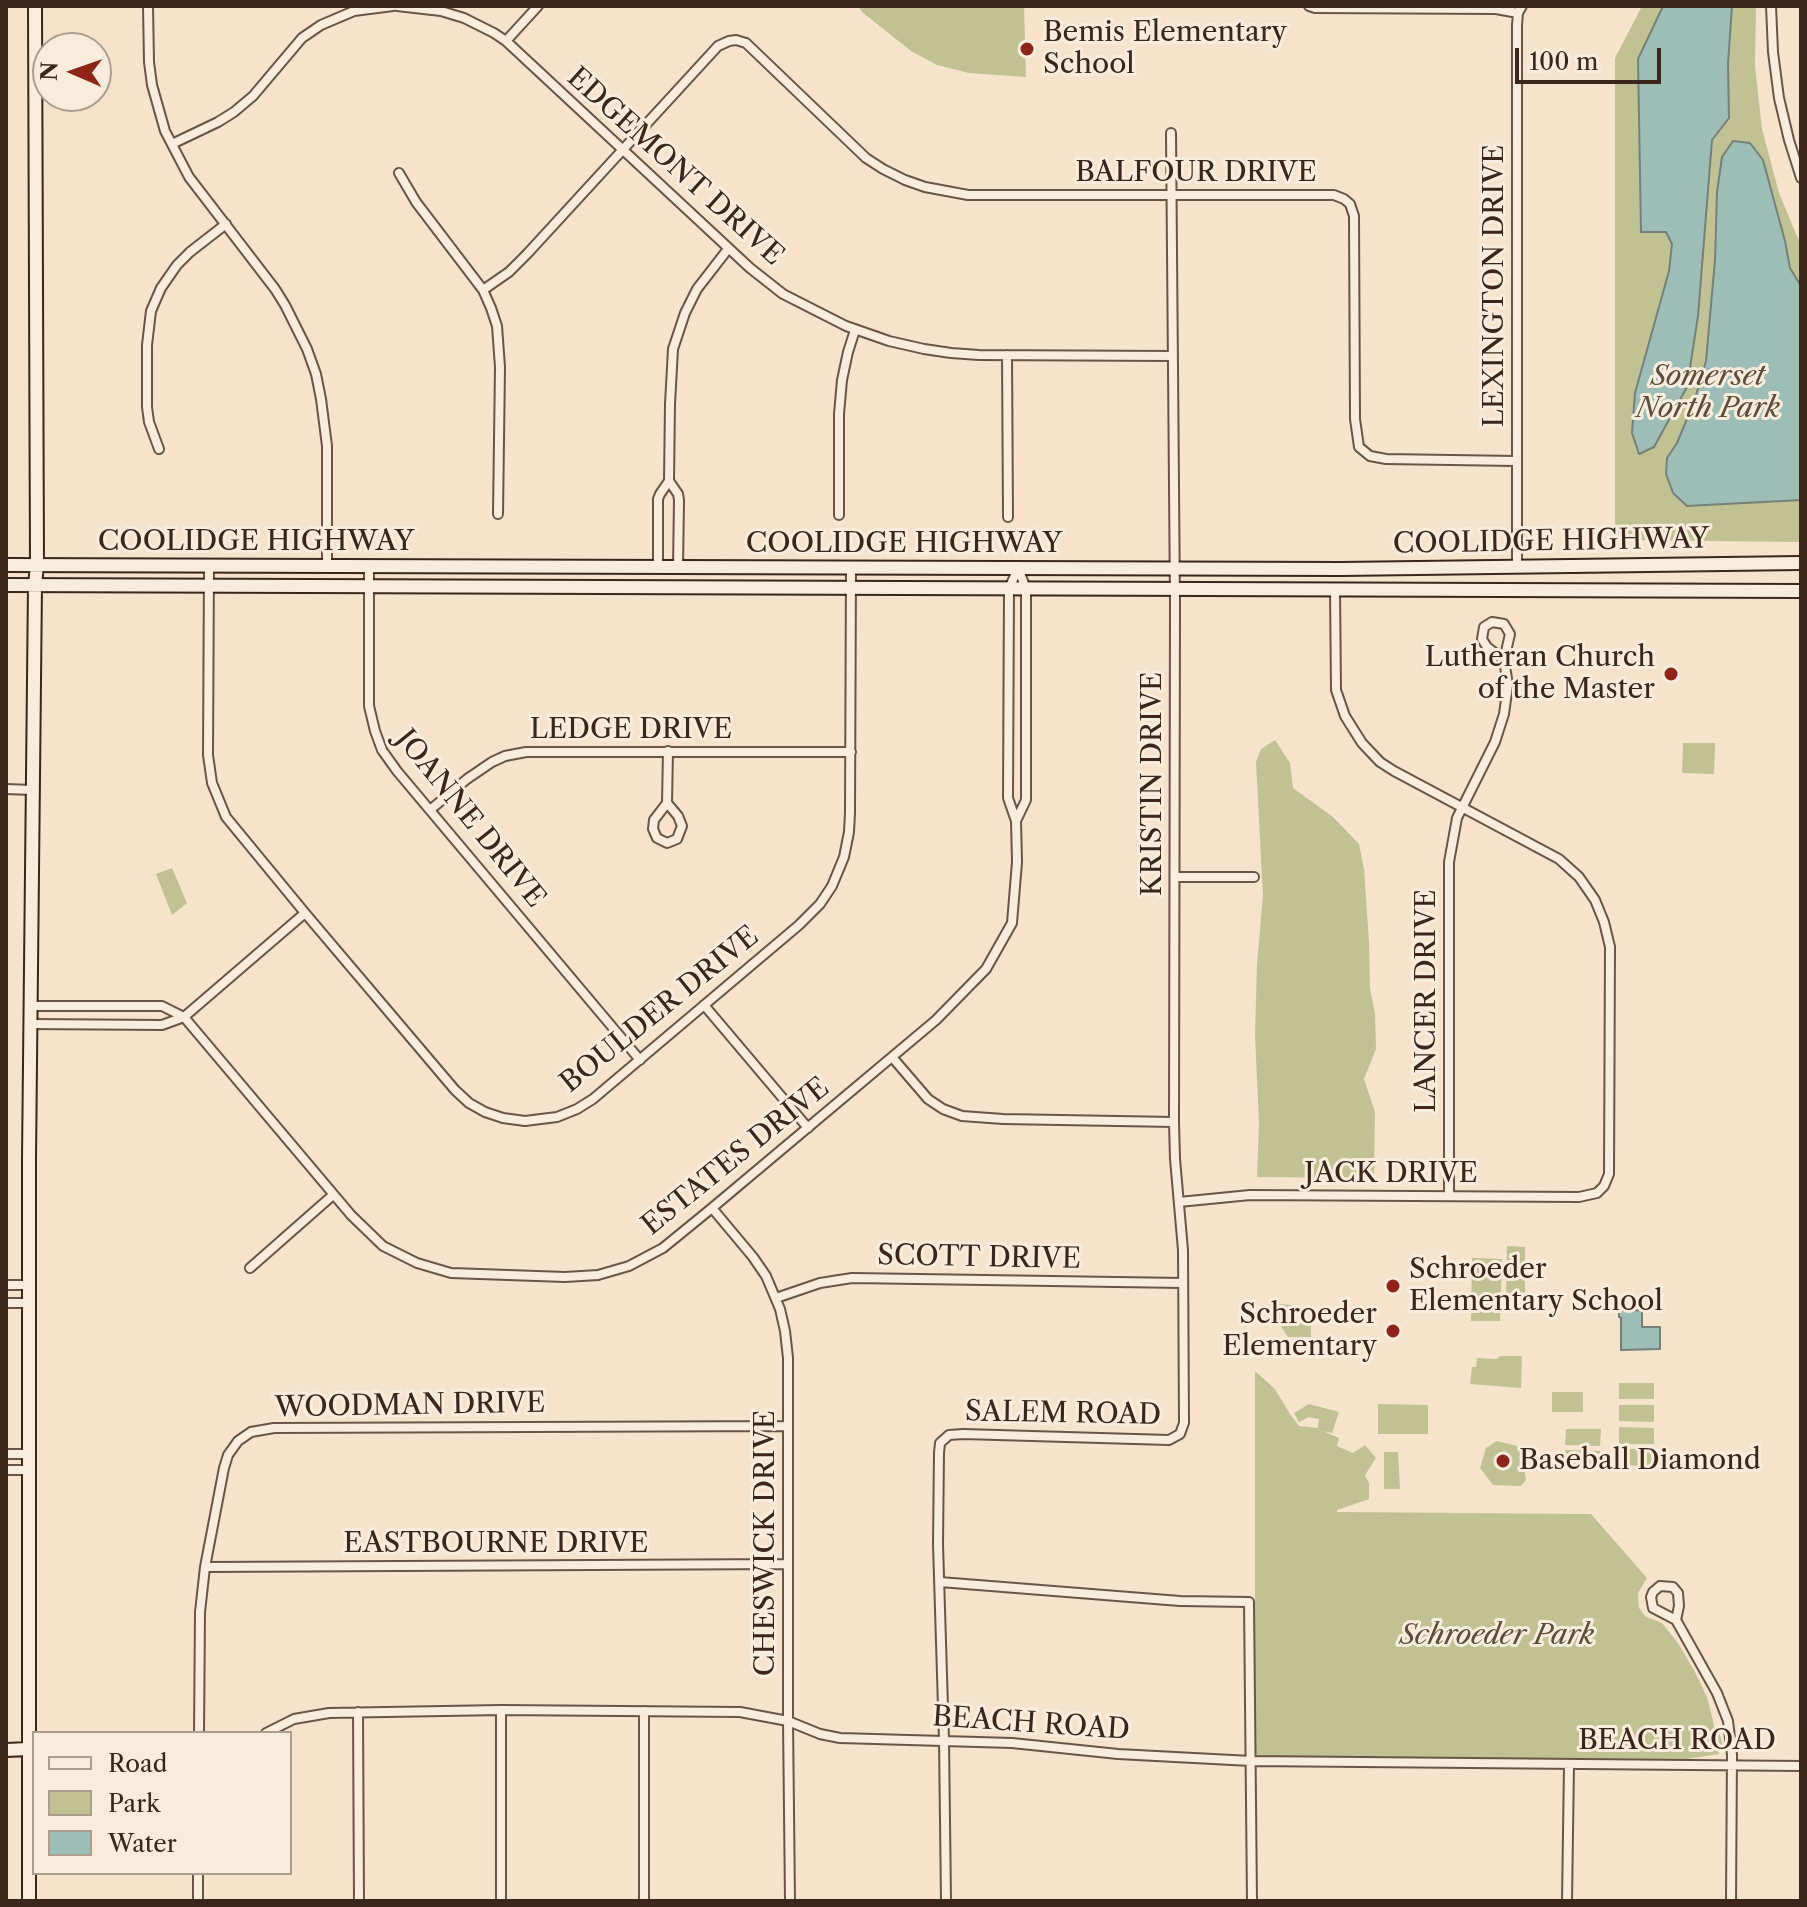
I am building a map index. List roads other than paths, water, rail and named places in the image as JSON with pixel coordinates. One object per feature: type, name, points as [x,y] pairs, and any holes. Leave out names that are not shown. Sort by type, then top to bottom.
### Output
[{"type":"main road","points":[[29,1901],[30,1006],[37,565],[35,6]]},
{"type":"main road","name":"COOLIDGE HIGHWAY","points":[[6,565],[1341,569],[1801,563]]},
{"type":"main road","points":[[1596,590],[1594,574],[1605,565]]},
{"type":"main road","points":[[1536,590],[1546,581],[1545,566]]},
{"type":"main road","points":[[1335,589],[1334,577],[1341,569]]},
{"type":"main road","name":"COOLIDGE HIGHWAY","points":[[6,585],[1801,591]]},
{"type":"main road","points":[[6,1750],[31,1749]]},
{"type":"street","points":[[148,6],[152,85],[172,144],[189,177],[285,305],[316,374],[327,446],[327,567]]},
{"type":"street","points":[[506,41],[538,6]]},
{"type":"street","points":[[1309,6],[1520,10]]},
{"type":"street","points":[[1771,6],[1779,98],[1801,178]]},
{"type":"street","name":"EDGEMONT DRIVE","points":[[172,144],[234,112],[253,96],[289,51],[321,25],[372,7],[417,7],[441,11],[484,27],[506,41],[728,249],[783,294],[855,330],[924,349],[979,355],[1173,356]]},
{"type":"street","name":"LEXINGTON DRIVE","points":[[1517,567],[1520,10]]},
{"type":"street","name":"BALFOUR DRIVE","points":[[623,151],[718,46],[736,40],[746,43],[866,158],[915,184],[968,195],[1334,195],[1350,204],[1354,216],[1355,419],[1359,447],[1370,456],[1386,459],[1516,461]]},
{"type":"street","name":"KRISTIN DRIVE","points":[[1171,133],[1175,589],[1174,1122],[1183,1283],[1185,1414],[1180,1434]]},
{"type":"street","points":[[483,290],[509,272],[623,151]]},
{"type":"street","points":[[399,173],[416,202],[483,290],[491,308],[499,343],[498,514]]},
{"type":"street","points":[[159,449],[147,407],[147,345],[151,311],[161,288],[177,265],[226,224]]},
{"type":"street","points":[[658,567],[658,499],[669,481],[673,349],[697,289],[728,249]]},
{"type":"street","points":[[839,515],[839,414],[842,380],[855,330]]},
{"type":"street","points":[[1007,355],[1008,517]]},
{"type":"street","points":[[669,481],[679,500],[678,567]]},
{"type":"street","name":"BOULDER DRIVE","points":[[209,566],[208,755],[212,783],[220,804],[234,828],[455,1090],[485,1112],[525,1121],[557,1117],[586,1103],[807,918],[832,886],[841,867],[849,832],[851,568]]},
{"type":"street","name":"JOANNE DRIVE","points":[[369,566],[369,706],[378,741],[390,762],[640,1060]]},
{"type":"street","name":"ESTATES DRIVE","points":[[184,1017],[333,1195],[374,1238],[394,1253],[439,1271],[469,1275],[565,1277],[598,1275],[629,1266],[663,1248],[936,1020],[986,969],[1012,923],[1017,862],[1016,821],[1008,798],[1009,589],[1018,568]]},
{"type":"street","name":"ESTATES DRIVE","points":[[1016,821],[1026,800],[1026,589],[1018,568]]},
{"type":"street","points":[[1335,589],[1336,690],[1354,733],[1380,762],[1462,807]]},
{"type":"street","name":"LANCER DRIVE","points":[[1449,1196],[1449,862],[1455,826],[1502,723],[1506,703],[1508,685],[1504,660],[1510,639],[1509,630],[1504,624],[1492,622],[1484,627],[1482,639],[1504,660]]},
{"type":"street","points":[[667,803],[682,826],[677,839],[667,843],[654,835],[653,824],[667,803],[668,751]]},
{"type":"street","name":"LEDGE DRIVE","points":[[430,810],[482,768],[515,753],[851,752]]},
{"type":"street","points":[[6,789],[33,790]]},
{"type":"street","name":"JACK DRIVE","points":[[1179,1202],[1250,1195],[1579,1197],[1601,1190],[1610,1167],[1610,969],[1608,935],[1600,910],[1589,889],[1559,859],[1462,807]]},
{"type":"street","points":[[1175,877],[1254,877]]},
{"type":"street","points":[[30,1024],[162,1025],[184,1017],[305,913]]},
{"type":"street","points":[[704,1005],[808,1128]]},
{"type":"street","points":[[30,1006],[162,1006],[184,1017]]},
{"type":"street","points":[[892,1057],[928,1099],[962,1116],[1174,1122]]},
{"type":"street","points":[[250,1268],[333,1195]]},
{"type":"street","name":"CHESWICK DRIVE","points":[[712,1208],[760,1267],[776,1298],[785,1327],[788,1358],[790,1901]]},
{"type":"street","name":"SCOTT DRIVE","points":[[776,1298],[807,1287],[852,1278],[1183,1283]]},
{"type":"street","points":[[6,1285],[29,1285]]},
{"type":"street","points":[[6,1303],[29,1303]]},
{"type":"street","name":"WOODMAN DRIVE","points":[[199,1731],[200,1612],[205,1567],[228,1455],[238,1441],[251,1432],[286,1427],[787,1426]]},
{"type":"street","name":"SALEM ROAD","points":[[940,1582],[939,1453],[940,1443],[945,1437],[963,1434],[1163,1440],[1180,1434]]},
{"type":"street","points":[[6,1454],[29,1454]]},
{"type":"street","points":[[6,1470],[29,1470]]},
{"type":"street","name":"EASTBOURNE DRIVE","points":[[205,1567],[788,1564]]},
{"type":"street","points":[[946,1901],[940,1582],[1180,1601],[1249,1602],[1252,1901]]},
{"type":"street","points":[[1676,1620],[1725,1711],[1730,1732],[1731,1901]]},
{"type":"street","points":[[501,1710],[501,1901]]},
{"type":"street","name":"BEACH ROAD","points":[[270,1731],[294,1719],[329,1713],[501,1710],[740,1712],[788,1721],[820,1734],[840,1738],[1012,1743],[1118,1754],[1251,1761],[1801,1766]]},
{"type":"street","points":[[644,1711],[644,1901]]},
{"type":"street","points":[[358,1712],[359,1901]]},
{"type":"street","points":[[1567,1901],[1569,1765]]},
{"type":"street","points":[[198,1875],[198,1901]]},
{"type":"water","points":[[1663,6],[1732,6],[1728,64],[1729,118],[1712,140],[1698,316],[1687,387],[1654,447],[1639,454],[1632,433],[1635,393],[1669,271],[1672,244],[1666,232],[1641,232],[1638,59]]},
{"type":"water","points":[[1733,141],[1750,143],[1763,160],[1790,268],[1801,286],[1801,500],[1687,506],[1673,493],[1666,474],[1667,458],[1677,443],[1694,402],[1706,361],[1715,260],[1717,192],[1722,157]]},
{"type":"water","points":[[1642,1310],[1642,1327],[1660,1327],[1660,1349],[1621,1350],[1619,1311]]},
{"type":"place","name":"Bemis Elementary School","points":[[1027,49]]},
{"type":"place","name":"Lutheran Church of the Master","points":[[1671,674]]},
{"type":"place","name":"Schroeder Elementary School","points":[[1393,1286]]},
{"type":"place","name":"Schroeder Elementary","points":[[1393,1331]]},
{"type":"place","name":"Baseball Diamond","points":[[1503,1461]]},
{"type":"park label","name":"Somerset North Park","points":[[1708,393]]},
{"type":"park label","name":"Schroeder Park","points":[[1497,1636]]}]
